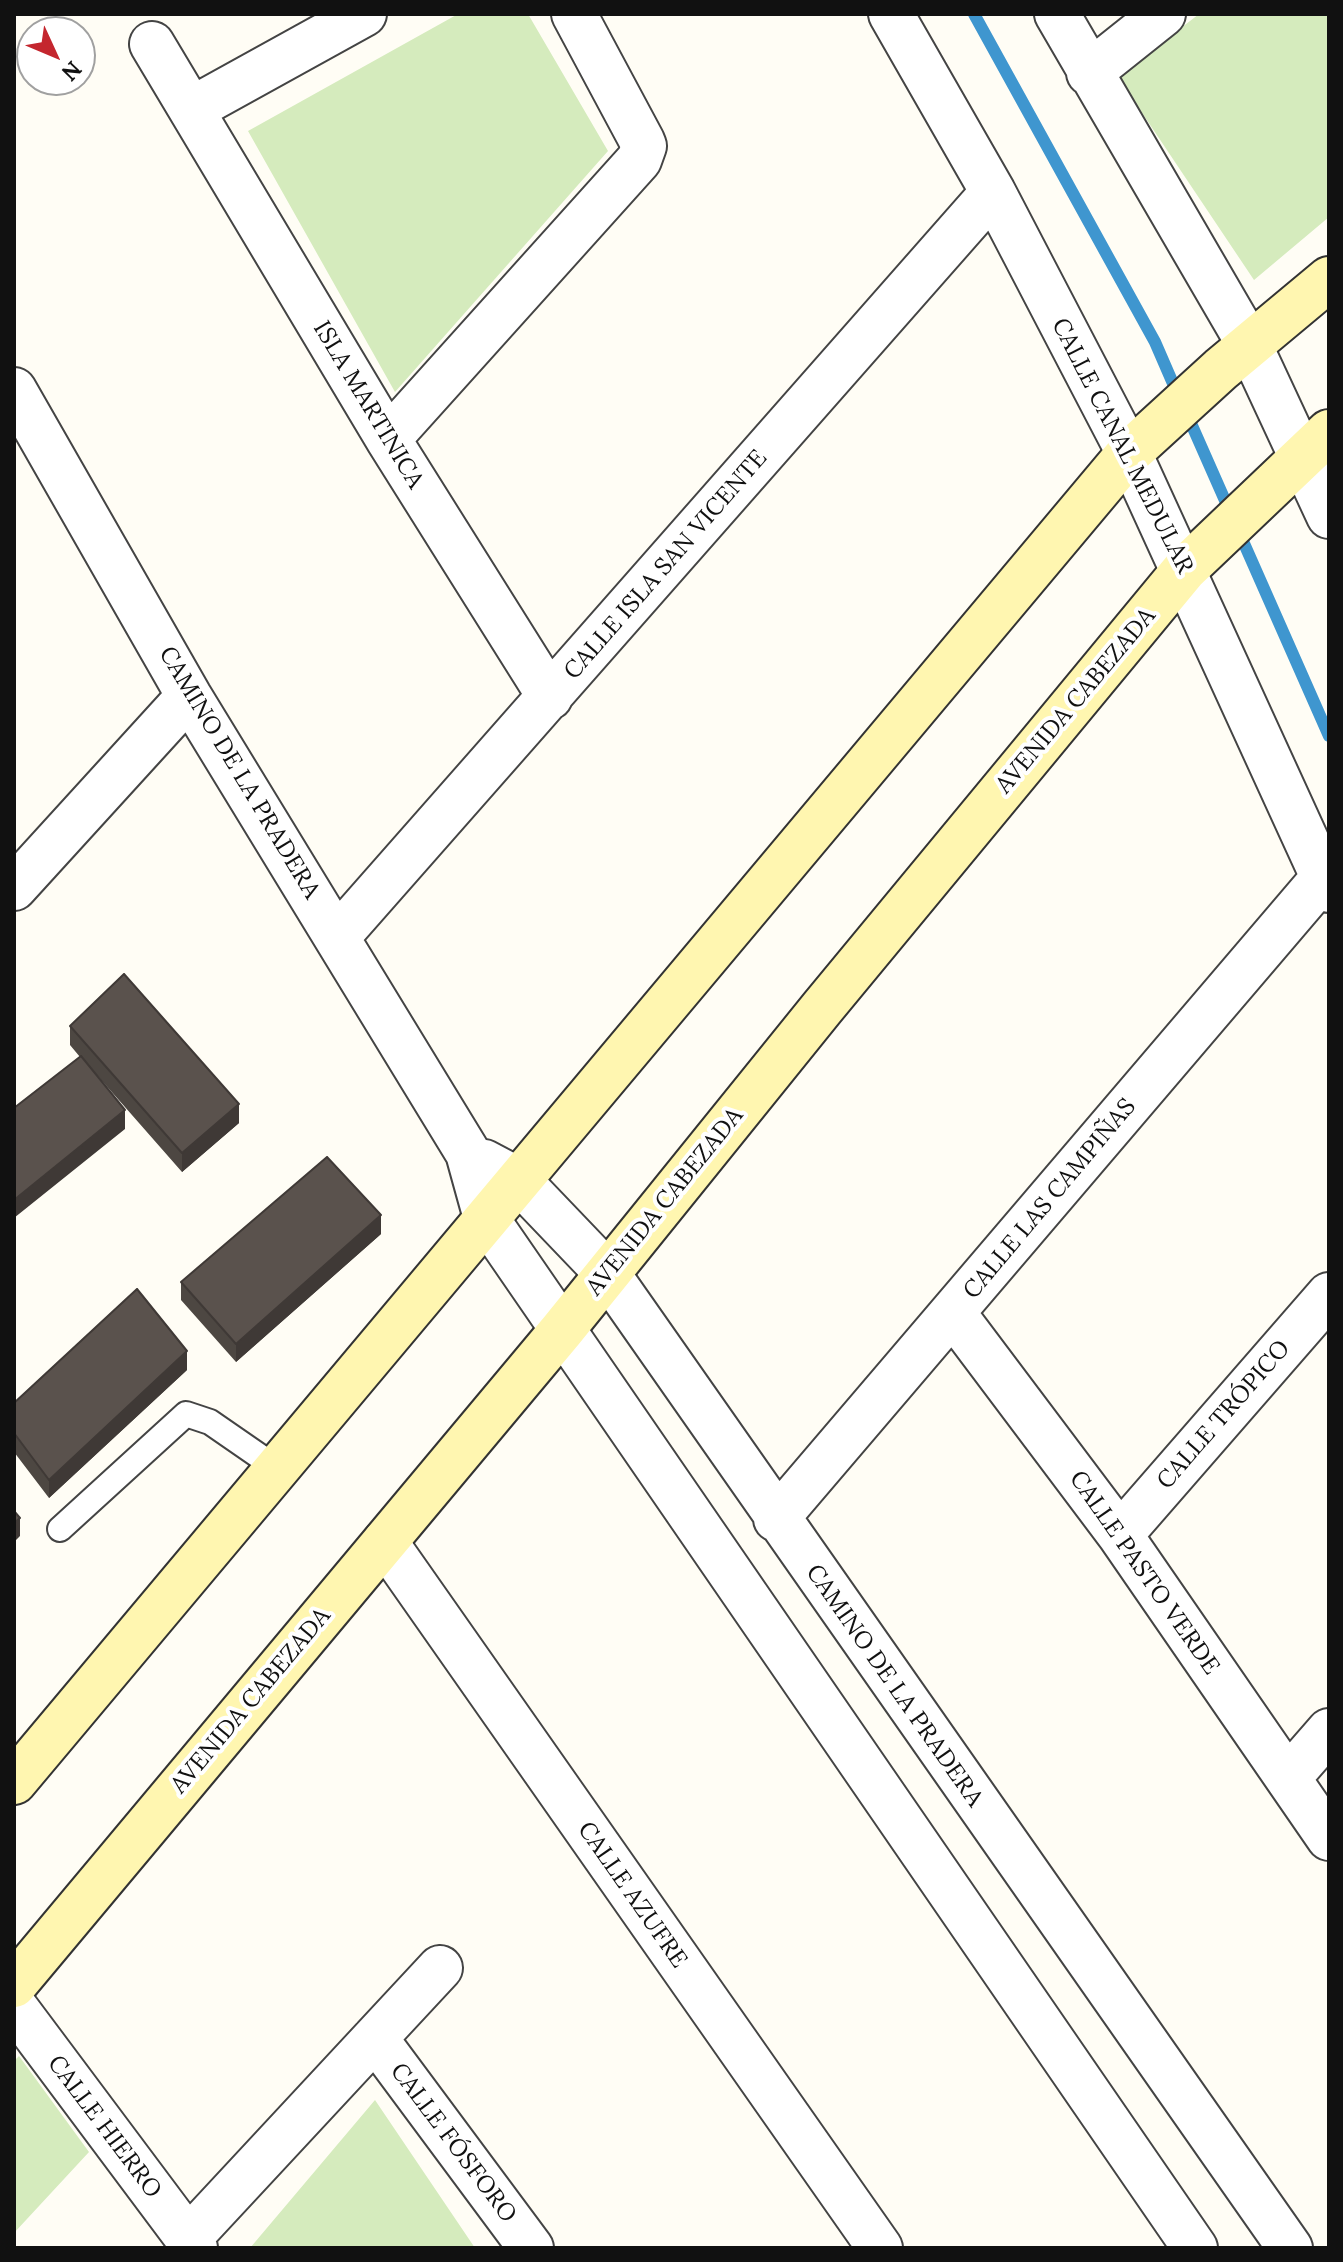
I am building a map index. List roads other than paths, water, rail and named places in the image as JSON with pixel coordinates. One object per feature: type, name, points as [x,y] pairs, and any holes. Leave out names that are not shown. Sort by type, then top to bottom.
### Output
[{"type":"main road","points":[[14,1782],[1142,442],[1235,357],[1329,279]]},
{"type":"main road","name":"AVENIDA CABEZADA","points":[[14,1985],[562,1330],[1195,559],[1302,457]]},
{"type":"street","points":[[192,109],[364,14]]},
{"type":"street","points":[[388,439],[639,160],[643,151],[642,141],[574,14]]},
{"type":"street","name":"CALLE CANAL MEDULAR","points":[[891,14],[1142,442],[1195,559],[1326,884]]},
{"type":"street","points":[[1057,14],[1235,357],[1302,457],[1329,516]]},
{"type":"street","points":[[1089,73],[1163,14]]},
{"type":"street","name":"ISLA MARTINICA","points":[[152,44],[388,439],[550,697]]},
{"type":"street","name":"CALLE ISLA SAN VICENTE","points":[[338,936],[993,192]]},
{"type":"street","name":"CAMINO DE LA PRADERA","points":[[14,390],[189,696],[468,1153],[486,1218],[1195,2248]]},
{"type":"street","points":[[14,888],[189,696]]},
{"type":"street","name":"CALLE LAS CAMPIÑAS","points":[[776,1519],[1326,884]]},
{"type":"street","name":"CAMINO DE LA PRADERA","points":[[468,1153],[518,1180],[607,1273],[776,1519],[1290,2248]]},
{"type":"street","name":"CALLE TRÓPICO","points":[[1120,1535],[1329,1295]]},
{"type":"street","name":"CALLE PASTO VERDE","points":[[953,1313],[1120,1535],[1329,1838]]},
{"type":"street","name":"CALLE AZUFRE","points":[[385,1542],[880,2248]]},
{"type":"street","points":[[1288,1778],[1329,1731]]},
{"type":"street","points":[[192,2244],[440,1968]]},
{"type":"street","name":"CALLE HIERRO","points":[[14,2006],[192,2244]]},
{"type":"street","name":"CALLE FÓSFORO","points":[[375,2038],[531,2248]]},
{"type":"lane","points":[[60,1529],[186,1414],[210,1422],[278,1469]]},
{"type":"waterway","points":[[974,14],[1155,342],[1178,395]]},
{"type":"waterway","points":[[1186,412],[1329,736]]}]
